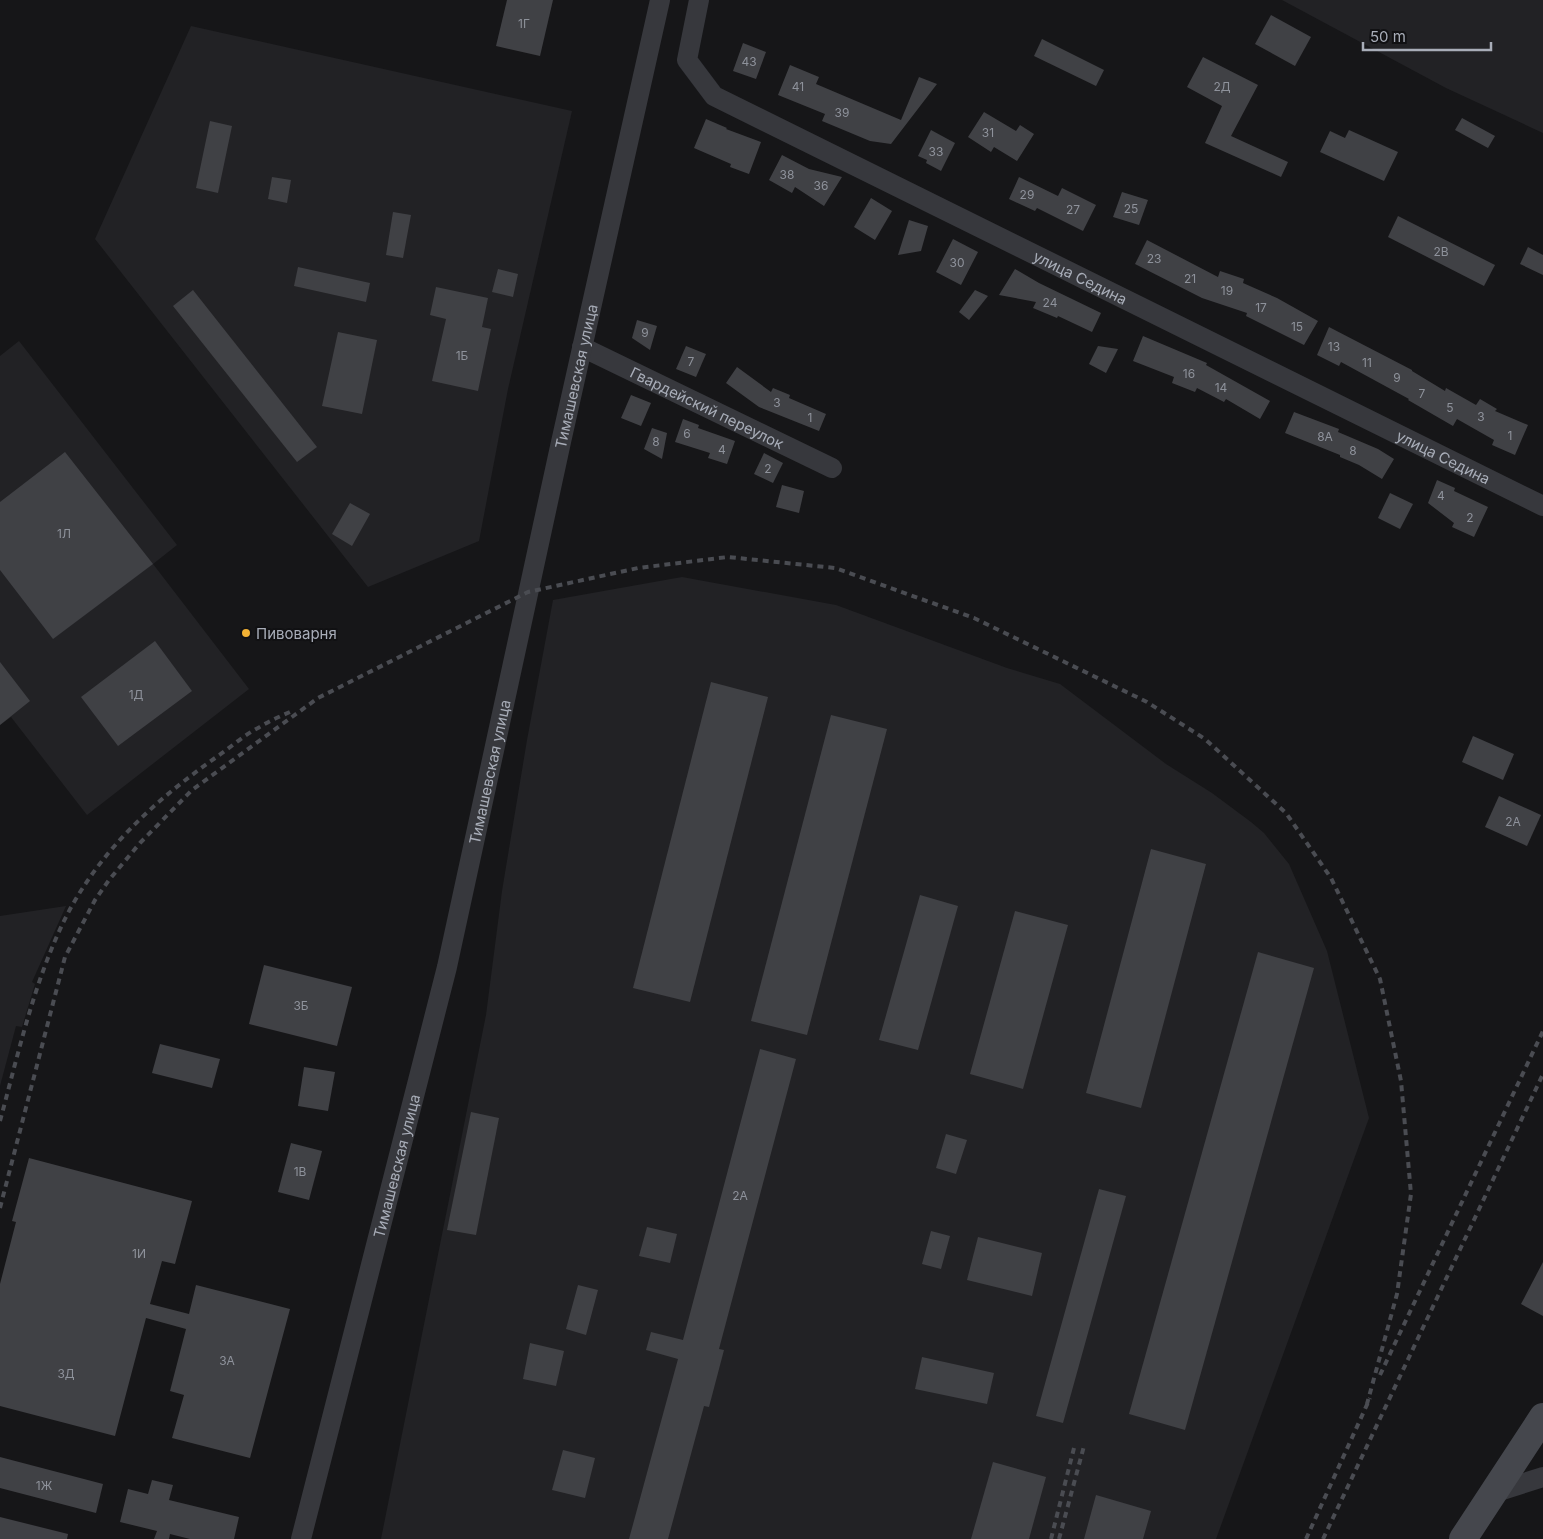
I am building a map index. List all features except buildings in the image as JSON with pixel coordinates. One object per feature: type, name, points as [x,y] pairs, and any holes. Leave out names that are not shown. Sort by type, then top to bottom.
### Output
[{"type":"main road","points":[[1463,1539],[1543,1417]]},
{"type":"street","name":"Тимашевская улица","points":[[301,1539],[447,967],[582,347],[660,0]]},
{"type":"street","name":"улица Седина","points":[[699,0],[687,60],[714,96],[1543,506]]},
{"type":"street","name":"Гвардейский переулок","points":[[582,347],[832,468]]},
{"type":"street","points":[[1493,1493],[1543,1477]]},
{"type":"shaded area","points":[[1282,0],[1543,0],[1543,133],[1446,88]]},
{"type":"shaded area","points":[[191,26],[572,111],[508,389],[479,541],[368,587],[95,239]]},
{"type":"shaded area","points":[[19,341],[177,545],[153,564],[249,689],[87,815],[11,717],[0,725],[0,356]]},
{"type":"shaded area","points":[[682,577],[836,605],[1007,668],[1060,684],[1166,764],[1212,793],[1251,822],[1264,833],[1289,864],[1327,951],[1369,1118],[1216,1539],[381,1539],[486,1015],[502,891],[553,600]]},
{"type":"shaded area","points":[[66,906],[32,982],[35,984],[22,1027],[16,1026],[0,1086],[0,916]]},
{"type":"railway","points":[[0,1208],[65,957],[95,900],[109,880],[140,843],[192,790],[318,698],[528,592],[638,568],[728,557],[835,568],[974,618],[1147,702],[1205,739],[1286,813],[1331,878],[1380,979],[1401,1081],[1411,1194],[1397,1294],[1367,1404]]},
{"type":"railway","points":[[0,1121],[37,988],[56,937],[82,889],[115,845],[174,789],[248,734],[292,711]]},
{"type":"railway","points":[[1380,1375],[1543,1031]]},
{"type":"railway","points":[[1323,1539],[1543,1074]]},
{"type":"railway","points":[[1306,1539],[1370,1398]]},
{"type":"railway","points":[[1059,1539],[1084,1446]]},
{"type":"railway","points":[[1051,1539],[1074,1448]]},
{"type":"place","name":"Пивоварня","points":[[246,633]]}]
